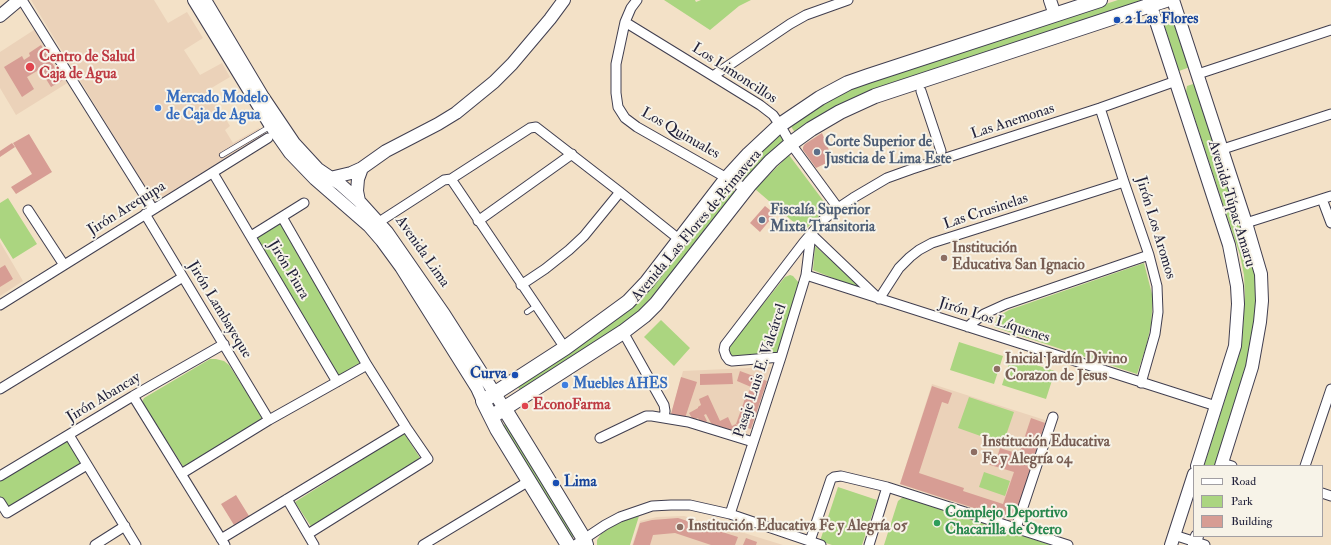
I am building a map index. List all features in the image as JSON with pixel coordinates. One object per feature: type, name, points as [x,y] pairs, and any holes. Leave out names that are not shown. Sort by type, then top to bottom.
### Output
[{"type":"main road","points":[[0,16],[18,0]]},
{"type":"main road","name":"Avenida Lima","points":[[194,0],[270,132],[315,179],[379,222],[423,282],[489,397],[491,417],[497,429],[568,545]]},
{"type":"main road","name":"Avenida Lima","points":[[205,0],[278,121],[306,157],[330,178],[356,206],[401,267],[477,388],[504,408],[582,543]]},
{"type":"main road","points":[[330,178],[340,177],[362,168],[386,152],[456,113],[494,82],[512,64],[564,0]]},
{"type":"main road","points":[[1050,0],[1055,15]]},
{"type":"main road","name":"Avenida Las Flores de Primavera","points":[[489,397],[565,348],[628,302],[647,282],[727,178],[764,139],[780,125],[820,98],[868,76],[1100,0]]},
{"type":"main road","name":"Avenida Las Flores de Primavera","points":[[491,417],[623,332],[644,316],[656,304],[746,189],[771,161],[802,135],[840,112],[875,96],[1150,3],[1166,0]]},
{"type":"main road","name":"Avenida Túpac Amaru","points":[[1173,0],[1223,149],[1260,274],[1262,301],[1252,367],[1225,465]]},
{"type":"main road","name":"Avenida Túpac Amaru","points":[[1150,3],[1229,246],[1236,274],[1238,304],[1235,346],[1196,465]]},
{"type":"main road","points":[[356,206],[358,179],[362,168]]},
{"type":"main road","points":[[1173,540],[1193,477]]},
{"type":"street","name":"Jirón Lambayeque","points":[[22,0],[33,10],[149,212],[183,277],[269,420]]},
{"type":"street","points":[[554,14],[556,0]]},
{"type":"street","name":"Los Quinuales","points":[[637,0],[631,8],[625,22],[616,64],[616,93],[618,107],[625,118],[638,127],[746,189]]},
{"type":"street","points":[[713,76],[790,24],[812,13],[848,0]]},
{"type":"street","name":"Los Limoncillos","points":[[625,22],[760,105],[773,116],[791,144],[838,208]]},
{"type":"street","points":[[1198,74],[1331,30]]},
{"type":"street","name":"Las Anemonas","points":[[781,357],[732,361],[726,356],[724,350],[725,345],[811,234],[823,220],[838,208],[887,178],[919,166],[1100,108],[1176,81]]},
{"type":"street","points":[[922,91],[940,151]]},
{"type":"street","name":"Jirón Los Aromos","points":[[1100,108],[1149,255],[1157,286],[1158,312],[1155,334],[1141,383]]},
{"type":"street","points":[[1223,149],[1331,114]]},
{"type":"street","points":[[379,222],[444,180],[451,179],[530,128],[538,127],[680,240]]},
{"type":"street","name":"Jirón Arequipa","points":[[0,304],[213,173],[270,132]]},
{"type":"street","points":[[478,221],[572,154]]},
{"type":"street","name":"Jirón Piura","points":[[213,173],[337,382]]},
{"type":"street","points":[[451,179],[521,285],[565,348]]},
{"type":"street","name":"Las Crusinelas","points":[[879,298],[899,268],[919,250],[932,243],[1124,182]]},
{"type":"street","points":[[521,285],[545,269],[584,236],[620,192]]},
{"type":"street","points":[[1246,223],[1327,197],[1331,223]]},
{"type":"street","points":[[251,236],[304,203]]},
{"type":"street","points":[[28,210],[64,265]]},
{"type":"street","points":[[282,217],[367,364],[406,428],[428,459],[308,534]]},
{"type":"street","name":"Jirón Los Líquenes","points":[[811,234],[879,298]]},
{"type":"street","name":"Pasaje Luis E. Valcárcel","points":[[730,514],[806,275],[811,234]]},
{"type":"street","points":[[968,327],[984,314],[1006,304],[1149,255]]},
{"type":"street","name":"Jirón Los Líquenes","points":[[806,275],[1216,406]]},
{"type":"street","points":[[0,389],[183,277]]},
{"type":"street","points":[[623,332],[664,405],[664,417]]},
{"type":"street","name":"Jirón Abancay","points":[[0,476],[133,396],[224,344]]},
{"type":"street","points":[[180,474],[269,420],[367,364]]},
{"type":"street","points":[[1305,465],[1327,414],[1331,389]]},
{"type":"street","points":[[133,396],[223,542],[287,499],[406,428]]},
{"type":"street","points":[[600,438],[646,416],[664,417],[696,424],[753,442]]},
{"type":"street","points":[[1016,528],[1053,417]]},
{"type":"street","points":[[69,435],[136,545]]},
{"type":"street","points":[[0,502],[7,513],[87,465]]},
{"type":"street","points":[[810,541],[831,479],[840,476],[887,487],[1068,545]]},
{"type":"street","points":[[423,545],[529,481]]},
{"type":"street","points":[[869,545],[887,487]]},
{"type":"street","points":[[287,499],[314,545]]},
{"type":"street","points":[[582,543],[604,526],[620,517],[652,506],[671,504],[690,506],[730,514],[821,545]]},
{"type":"street","points":[[95,545],[125,526]]},
{"type":"street","points":[[1173,540],[1198,542]]},
{"type":"lane","points":[[222,155],[270,132]]},
{"type":"lane","points":[[527,312],[536,306]]},
{"type":"shaded area","name":"Mercado Modelo de Caja de Agua","points":[[31,0],[154,0],[168,23],[187,12],[203,38],[184,50],[200,75],[222,63],[230,77],[208,90],[230,126],[225,130],[233,143],[259,128],[264,137],[154,202]]},
{"type":"shaded area","name":"Centro de Salud Caja de Agua","points":[[37,28],[69,82],[16,115],[0,88],[0,52]]},
{"type":"shaded area","points":[[0,242],[23,281],[0,296]]},
{"type":"shaded area","points":[[771,367],[748,438],[671,414],[683,371]]},
{"type":"shaded area","name":"Institución Educativa Fe y Alegría 04","points":[[932,384],[1048,421],[1014,523],[900,484]]},
{"type":"shaded area","name":"Institución Educativa Fe y Alegría 05","points":[[684,516],[783,545],[632,545],[640,521],[657,517]]},
{"type":"green space","points":[[664,0],[695,0],[696,2],[701,0],[751,0],[739,6],[710,30]]},
{"type":"green space","points":[[1118,0],[1145,0],[918,76],[796,134],[790,125],[792,122],[845,92],[867,82]]},
{"type":"green space","points":[[1170,11],[1190,67],[1179,71],[1161,15],[1162,13]]},
{"type":"green space","points":[[1193,84],[1197,86],[1256,273],[1257,312],[1247,367],[1215,465],[1204,465],[1242,342],[1245,296],[1244,275],[1240,255],[1186,92],[1187,86]]},
{"type":"green space","points":[[778,134],[785,142],[744,181],[738,178],[736,176]]},
{"type":"green space","points":[[789,155],[828,207],[804,231],[755,189]]},
{"type":"green space","points":[[728,188],[731,188],[734,191],[734,196],[670,277],[633,317],[546,375],[520,390],[517,386],[597,334],[629,310]]},
{"type":"green space","points":[[8,198],[37,244],[13,259],[0,238],[0,203]]},
{"type":"green space","points":[[282,220],[365,360],[337,377],[254,236]]},
{"type":"green space","points":[[815,246],[867,292],[813,270]]},
{"type":"green space","points":[[1144,263],[1153,298],[1151,325],[1146,347],[1137,374],[994,327],[997,317],[1009,310]]},
{"type":"green space","points":[[790,275],[793,276],[799,283],[777,353],[732,356],[729,352],[730,345],[785,277]]},
{"type":"green space","points":[[661,320],[690,348],[674,366],[644,337]]},
{"type":"green space","points":[[959,342],[1003,356],[994,384],[950,370]]},
{"type":"green space","points":[[1011,357],[1055,371],[1046,399],[1002,385]]},
{"type":"green space","points":[[210,359],[224,361],[229,365],[262,416],[260,421],[183,466],[142,402],[144,398]]},
{"type":"green space","points":[[969,397],[1014,412],[1003,444],[958,428]]},
{"type":"green space","points":[[508,424],[575,535],[572,538],[569,539],[502,427],[503,425]]},
{"type":"green space","points":[[404,433],[422,461],[312,528],[295,502]]},
{"type":"green space","points":[[69,436],[86,465],[7,511],[0,499],[0,478]]},
{"type":"green space","points":[[984,472],[1010,481],[1005,496],[979,487]]},
{"type":"green space","points":[[838,487],[877,500],[862,545],[832,545],[820,541]]},
{"type":"green space","name":"Complejo Deportivo Chacarilla de Otero","points":[[903,497],[1051,545],[884,545],[898,501]]},
{"type":"green space","points":[[639,516],[630,545],[597,545],[597,540],[601,534],[613,526]]},
{"type":"building","points":[[41,45],[57,71],[47,77],[42,68],[27,77],[34,89],[22,97],[4,67],[22,56],[24,60],[30,56],[29,53]]},
{"type":"building","points":[[59,72],[63,80],[51,87],[46,79]]},
{"type":"building","name":"Corte Superior de Justicia de Lima Este","points":[[822,133],[833,160],[816,168],[803,150],[803,147],[805,144]]},
{"type":"building","points":[[29,134],[52,172],[16,194],[11,187],[32,174],[13,143]]},
{"type":"building","points":[[12,143],[15,147],[0,157],[0,151]]},
{"type":"building","name":"Fiscalía Superior Mixta Transitoria","points":[[765,206],[775,214],[760,232],[750,223]]},
{"type":"building","points":[[5,265],[13,279],[0,287],[0,268]]},
{"type":"building","points":[[740,371],[767,381],[751,429],[736,424],[746,396],[751,387],[737,381]]},
{"type":"building","points":[[732,373],[733,384],[700,385],[700,374]]},
{"type":"building","points":[[681,377],[697,382],[685,418],[671,414]]},
{"type":"building","points":[[932,386],[952,393],[948,404],[942,402],[919,473],[964,488],[963,491],[1003,504],[1014,472],[987,464],[988,459],[996,461],[1000,448],[1019,454],[1031,418],[1045,423],[1014,521],[900,484]]},
{"type":"building","points":[[708,395],[720,421],[728,417],[732,426],[736,424],[740,432],[736,434],[712,425],[706,414],[704,415],[707,421],[703,424],[698,418],[693,420],[689,413],[701,405],[699,399]]},
{"type":"building","points":[[236,495],[249,516],[234,525],[221,504]]},
{"type":"building","points":[[678,518],[738,537],[735,545],[711,545],[675,533],[653,535],[650,545],[633,545],[640,523],[652,520]]},
{"type":"building","points":[[746,538],[757,542],[756,545],[743,545]]},
{"type":"place","name":"2 Las Flores","points":[[1117,20]]},
{"type":"place","name":"Centro de Salud Caja de Agua","points":[[30,67]]},
{"type":"place","name":"Mercado Modelo de Caja de Agua","points":[[158,108]]},
{"type":"place","name":"Corte Superior de Justicia de Lima Este","points":[[817,152]]},
{"type":"place","name":"Fiscalía Superior Mixta Transitoria","points":[[762,220]]},
{"type":"place","name":"Institución Educativa San Ignacio","points":[[944,258]]},
{"type":"place","name":"Inicial Jardín Divino Corazon de Jesus","points":[[997,369]]},
{"type":"place","name":"Curva","points":[[515,375]]},
{"type":"place","name":"Muebles AHES","points":[[565,385]]},
{"type":"place","name":"EconoFarma","points":[[525,406]]},
{"type":"place","name":"Institución Educativa Fe y Alegría 04","points":[[974,452]]},
{"type":"place","name":"Lima","points":[[556,483]]},
{"type":"place","name":"Complejo Deportivo Chacarilla de Otero","points":[[937,523]]},
{"type":"place","name":"Institución Educativa Fe y Alegría 05","points":[[680,527]]}]
